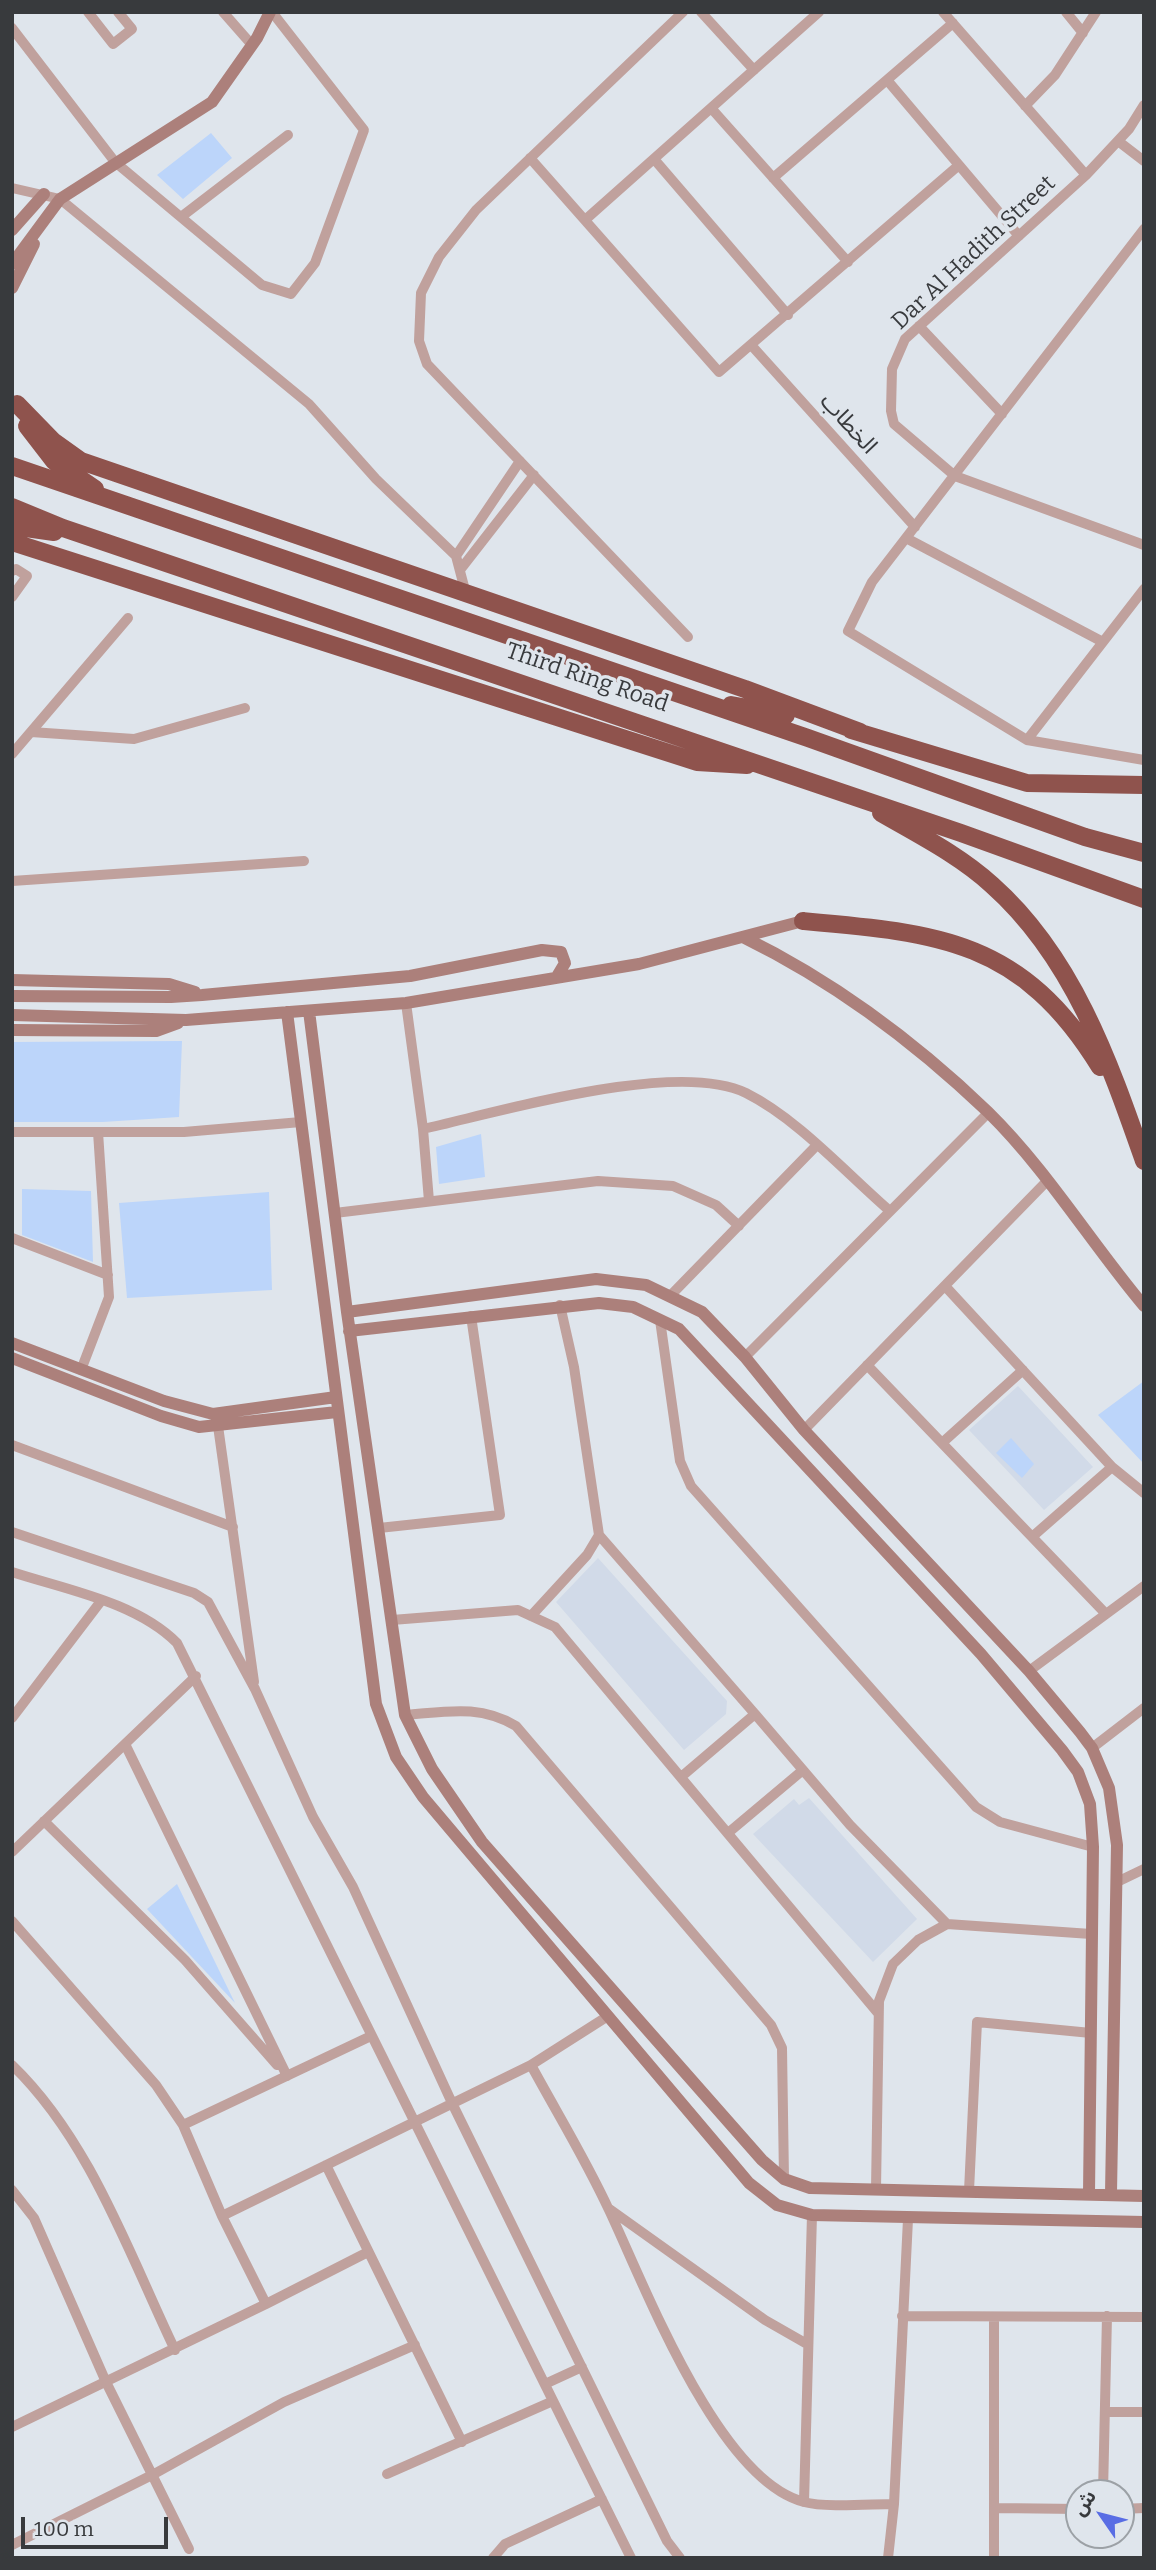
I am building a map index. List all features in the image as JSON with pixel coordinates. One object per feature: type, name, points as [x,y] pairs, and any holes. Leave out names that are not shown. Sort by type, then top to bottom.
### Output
[{"type":"highway","points":[[14,399],[30,434],[54,461],[121,505]]},
{"type":"highway","points":[[14,399],[53,441],[81,461],[745,689],[860,732],[1027,783],[1144,785]]},
{"type":"highway","name":"Third Ring Road","points":[[12,466],[1047,824],[1144,853]]},
{"type":"highway","name":"Third Ring Road","points":[[12,507],[95,538],[847,793],[1144,899]]},
{"type":"highway","points":[[12,526],[95,538]]},
{"type":"highway","points":[[12,542],[45,550],[368,658],[697,762],[770,767]]},
{"type":"highway","points":[[283,601],[368,658]]},
{"type":"highway","points":[[700,702],[751,706],[860,732]]},
{"type":"highway","points":[[847,793],[948,851],[992,885],[1047,943],[1081,1001],[1144,1161]]},
{"type":"highway","points":[[803,921],[922,934],[961,944],[998,962],[1033,985],[1065,1017],[1125,1108]]},
{"type":"street","points":[[88,12],[113,44],[132,29],[118,12]]},
{"type":"street","points":[[223,12],[252,45]]},
{"type":"street","points":[[12,28],[115,162],[262,285],[291,294],[315,263],[363,130],[271,12],[252,45],[212,102],[115,162],[61,199],[12,264]]},
{"type":"street","points":[[683,12],[476,210],[439,257],[421,293],[419,341],[428,364],[688,637]]},
{"type":"street","points":[[701,12],[754,70]]},
{"type":"street","points":[[585,220],[819,12]]},
{"type":"street","points":[[943,12],[1086,175]]},
{"type":"street","points":[[1066,12],[1083,33]]},
{"type":"street","points":[[1025,106],[1055,75],[1096,12]]},
{"type":"street","points":[[773,178],[953,23]]},
{"type":"street","points":[[887,80],[1019,236]]},
{"type":"street","name":"Dar Al Hadith Street","points":[[1144,105],[1118,141],[1086,175],[905,339],[892,369],[891,411],[894,424],[955,475],[1144,545]]},
{"type":"street","points":[[711,108],[848,262]]},
{"type":"street","points":[[180,217],[288,135]]},
{"type":"street","points":[[1118,141],[1144,161]]},
{"type":"street","points":[[530,158],[719,372],[959,165]]},
{"type":"street","points":[[654,159],[788,315]]},
{"type":"street","points":[[12,188],[61,199],[309,404],[376,479],[456,556],[467,595]]},
{"type":"street","points":[[12,230],[44,194]]},
{"type":"street","points":[[12,288],[52,211]]},
{"type":"street","points":[[1144,229],[872,582],[848,631],[1027,740],[1144,760]]},
{"type":"street","points":[[919,326],[1002,414]]},
{"type":"street","name":"الخطاب","points":[[752,346],[915,527]]},
{"type":"street","points":[[456,556],[520,461]]},
{"type":"street","points":[[460,570],[534,475]]},
{"type":"street","points":[[906,538],[1101,641]]},
{"type":"street","points":[[12,571],[16,569],[27,576],[12,597]]},
{"type":"street","points":[[1027,740],[1101,641],[1144,589]]},
{"type":"street","points":[[12,754],[128,618]]},
{"type":"street","points":[[31,732],[134,739],[245,708]]},
{"type":"street","points":[[12,881],[304,861]]},
{"type":"street","points":[[12,1015],[186,1020],[406,1003],[639,964],[803,921]]},
{"type":"street","points":[[743,937],[797,963],[851,999],[988,1113],[1047,1181],[1144,1306]]},
{"type":"street","points":[[12,996],[202,995],[410,976],[542,950],[561,952],[565,963],[556,978]]},
{"type":"street","points":[[12,980],[169,984],[202,995]]},
{"type":"street","points":[[406,1003],[423,1129],[429,1201]]},
{"type":"street","points":[[309,1011],[349,1331],[405,1715],[432,1769],[482,1842],[762,2160],[784,2179],[810,2188],[1111,2193],[1144,2196]]},
{"type":"street","points":[[287,1012],[376,1704],[396,1757],[423,1797],[750,2183],[777,2205],[813,2215],[1144,2222]]},
{"type":"street","points":[[12,1030],[156,1031],[186,1020]]},
{"type":"street","points":[[423,1129],[629,1084],[710,1084],[743,1092],[772,1108],[890,1211]]},
{"type":"street","points":[[745,1357],[988,1113]]},
{"type":"street","points":[[12,1132],[184,1132],[301,1122]]},
{"type":"street","points":[[81,1370],[109,1297],[98,1132]]},
{"type":"street","points":[[671,1295],[816,1146]]},
{"type":"street","points":[[335,1213],[598,1181],[673,1186],[716,1205],[739,1226]]},
{"type":"street","points":[[804,1430],[1047,1181]]},
{"type":"street","points":[[12,1238],[108,1275]]},
{"type":"street","points":[[347,1312],[596,1279],[646,1284],[671,1295],[702,1312],[745,1357],[804,1430],[1028,1671],[1092,1748],[1109,1788],[1117,1845],[1111,2193]]},
{"type":"street","points":[[945,1286],[1112,1467],[1144,1493]]},
{"type":"street","points":[[349,1331],[560,1305],[599,1303],[633,1307],[679,1329],[981,1654],[1078,1772],[1090,1804],[1093,1847],[1089,2193]]},
{"type":"street","points":[[560,1305],[574,1367],[599,1535],[850,1825],[947,1924]]},
{"type":"street","points":[[379,1528],[500,1515],[471,1316]]},
{"type":"street","points":[[660,1320],[680,1461],[691,1486],[976,1807],[1000,1822],[1093,1847]]},
{"type":"street","points":[[12,1343],[164,1401],[213,1414],[336,1397]]},
{"type":"street","points":[[12,1358],[161,1416],[200,1427],[337,1412]]},
{"type":"street","points":[[867,1365],[1106,1614]]},
{"type":"street","points":[[943,1443],[1023,1370]]},
{"type":"street","points":[[218,1426],[255,1689]]},
{"type":"street","points":[[12,1445],[233,1527]]},
{"type":"street","points":[[1032,1537],[1112,1467]]},
{"type":"street","points":[[12,1532],[194,1593],[208,1602],[255,1689],[313,1817],[353,1887],[452,2103],[667,2541],[680,2558]]},
{"type":"street","points":[[531,1616],[587,1555],[599,1535]]},
{"type":"street","points":[[12,1572],[101,1601],[159,1624],[177,1643],[196,1676],[631,2558]]},
{"type":"street","points":[[1028,1671],[1144,1586]]},
{"type":"street","points":[[12,1718],[101,1601]]},
{"type":"street","points":[[392,1620],[518,1610],[555,1627],[878,2013]]},
{"type":"street","points":[[12,1852],[196,1676]]},
{"type":"street","points":[[1092,1748],[1144,1708]]},
{"type":"street","points":[[405,1715],[454,1711],[494,1713],[516,1726],[771,2025],[782,2048],[784,2179]]},
{"type":"street","points":[[681,1777],[755,1714]]},
{"type":"street","points":[[125,1744],[287,2076]]},
{"type":"street","points":[[728,1833],[803,1770]]},
{"type":"street","points":[[44,1821],[184,1960],[287,2076]]},
{"type":"street","points":[[1116,1882],[1144,1870]]},
{"type":"street","points":[[12,1921],[156,2085],[183,2125],[222,2216],[266,2305]]},
{"type":"street","points":[[876,2189],[878,2013],[879,2001],[893,1964],[918,1940],[947,1924],[1091,1934]]},
{"type":"street","points":[[222,2216],[531,2065],[608,2015]]},
{"type":"street","points":[[969,2191],[976,2022],[1091,2033]]},
{"type":"street","points":[[183,2125],[371,2035]]},
{"type":"street","points":[[12,2065],[42,2094],[78,2148],[175,2350]]},
{"type":"street","points":[[531,2065],[608,2207],[657,2316],[696,2389],[740,2458],[772,2485],[804,2502],[894,2504]]},
{"type":"street","points":[[326,2165],[462,2442]]},
{"type":"street","points":[[12,2190],[34,2218],[106,2382],[189,2549]]},
{"type":"street","points":[[608,2207],[765,2320],[807,2344]]},
{"type":"street","points":[[804,2502],[813,2215]]},
{"type":"street","points":[[888,2558],[894,2504],[908,2219]]},
{"type":"street","points":[[12,2427],[175,2350],[368,2252]]},
{"type":"street","points":[[902,2316],[1144,2317]]},
{"type":"street","points":[[1103,2479],[1108,2316]]},
{"type":"street","points":[[994,2318],[994,2558]]},
{"type":"street","points":[[12,2545],[154,2474],[284,2402],[415,2345]]},
{"type":"street","points":[[545,2384],[582,2367]]},
{"type":"street","points":[[387,2474],[553,2401]]},
{"type":"street","points":[[1105,2412],[1144,2412]]},
{"type":"street","points":[[493,2558],[505,2544],[602,2499]]},
{"type":"street","points":[[996,2508],[1065,2509]]},
{"type":"shaded area","points":[[211,133],[232,158],[183,199],[157,175]]},
{"type":"shaded area","points":[[182,1041],[179,1117],[103,1122],[12,1122],[12,1042]]},
{"type":"shaded area","points":[[481,1134],[485,1177],[439,1184],[436,1147]]},
{"type":"shaded area","points":[[22,1189],[91,1191],[93,1262],[22,1235]]},
{"type":"shaded area","points":[[269,1192],[272,1290],[127,1298],[119,1203]]},
{"type":"shaded area","points":[[1144,1381],[1144,1464],[1098,1415]]},
{"type":"shaded area","points":[[1018,1386],[1093,1467],[1044,1510],[969,1430]]},
{"type":"shaded area","points":[[1011,1438],[1034,1464],[1022,1478],[996,1453]]},
{"type":"shaded area","points":[[598,1558],[727,1701],[726,1714],[684,1750],[556,1602]]},
{"type":"shaded area","points":[[809,1798],[917,1919],[873,1962],[753,1834],[794,1799],[799,1805]]},
{"type":"shaded area","points":[[177,1884],[235,2003],[147,1909]]}]
